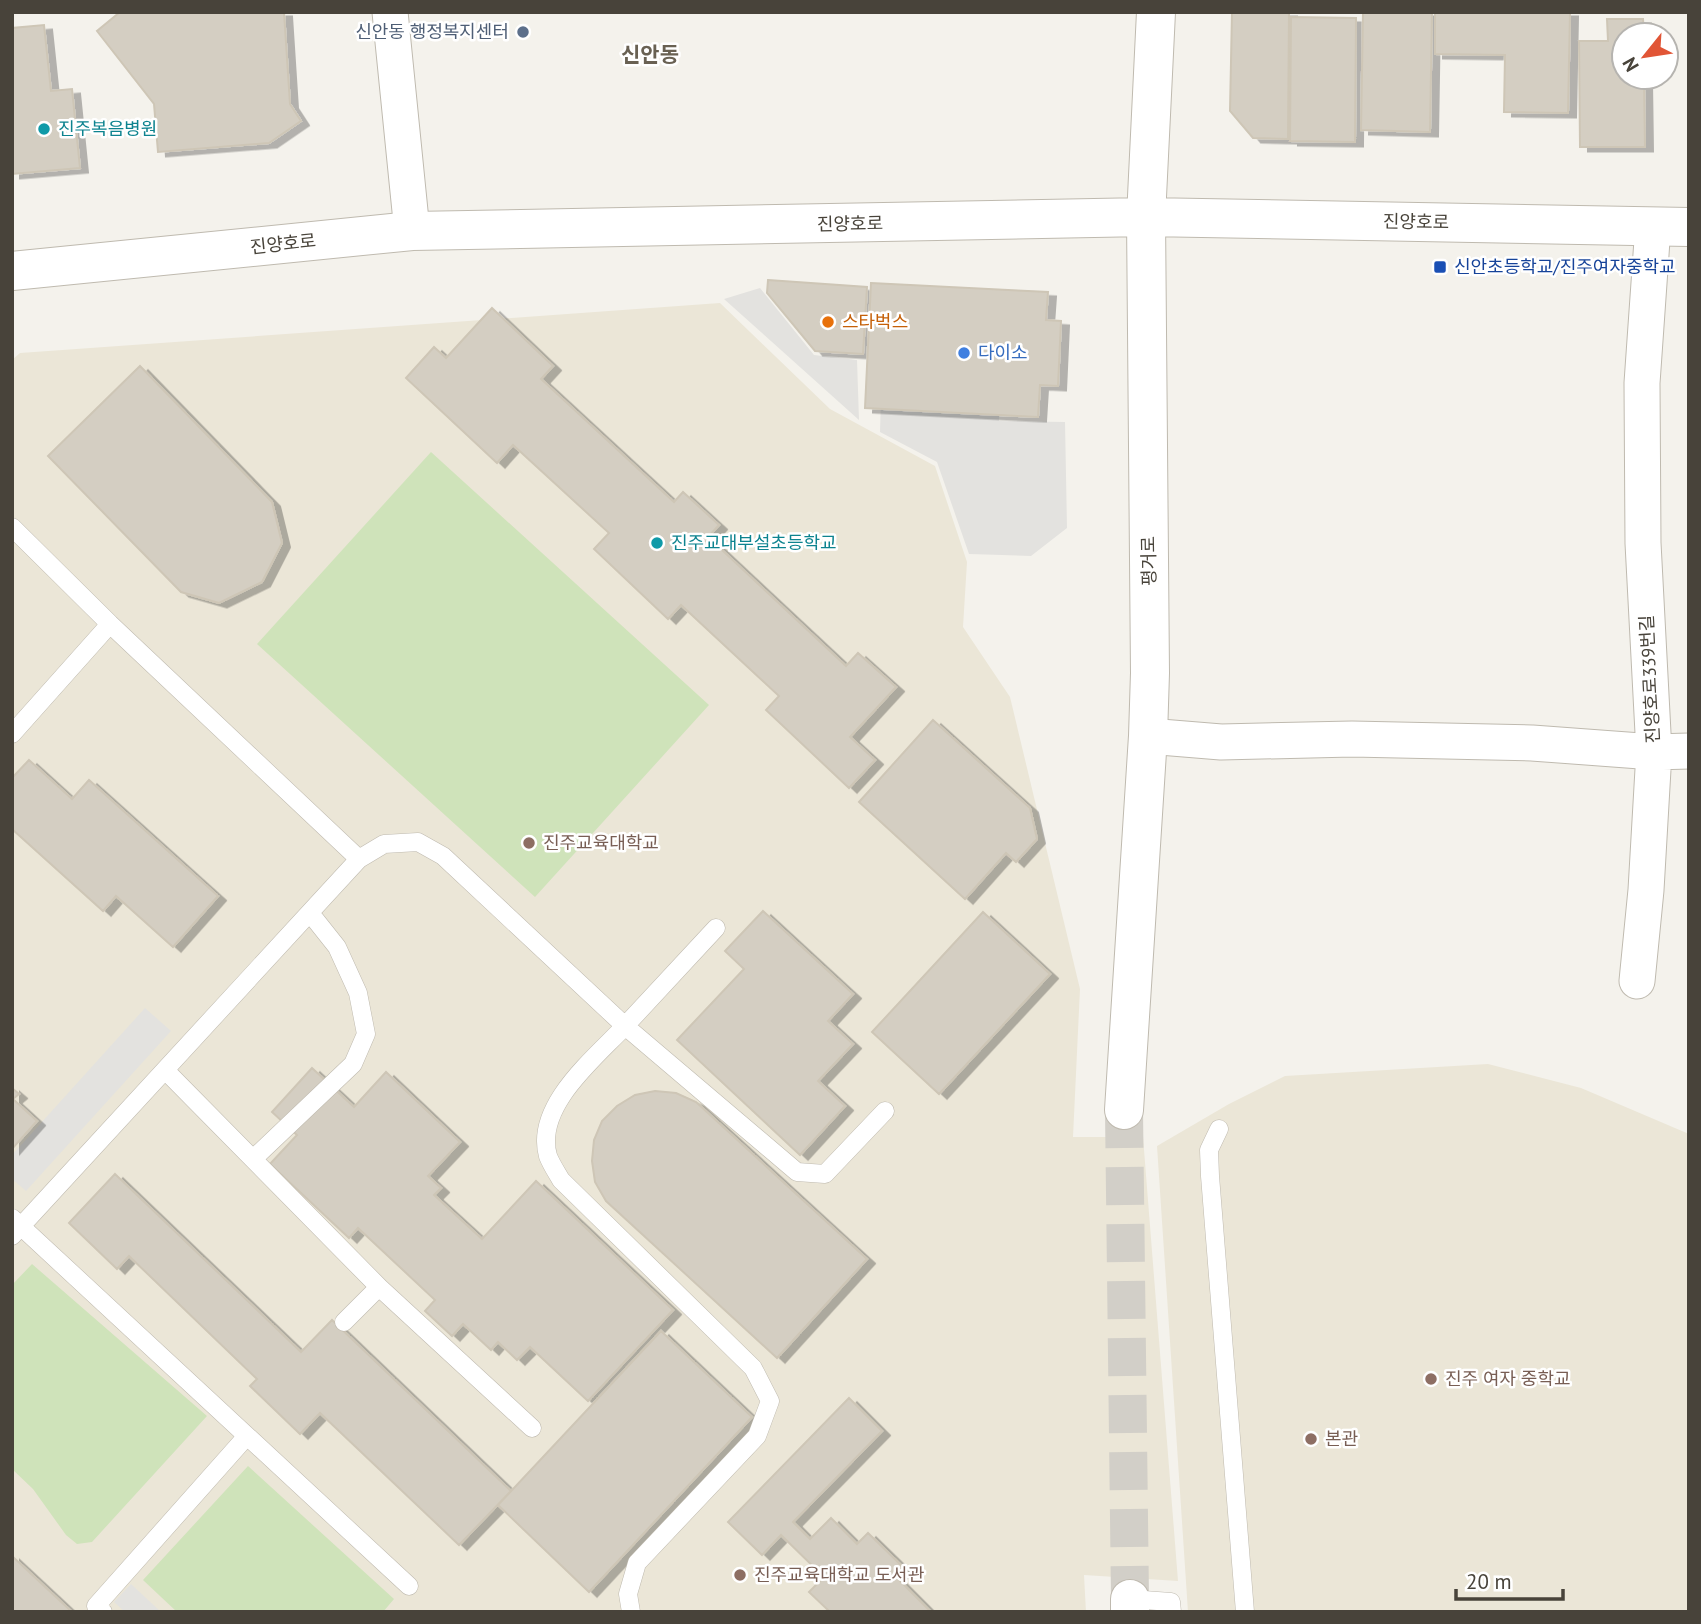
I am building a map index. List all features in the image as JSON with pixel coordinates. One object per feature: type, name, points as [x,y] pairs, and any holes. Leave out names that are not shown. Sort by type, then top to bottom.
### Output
[{"type":"street","points":[[390,12],[412,231]]},
{"type":"street","name":"평거로","points":[[1124,1110],[1148,736],[1150,659],[1146,217],[1156,12]]},
{"type":"street","name":"진양호로","points":[[12,271],[412,231],[1146,217],[1671,227]]},
{"type":"street","name":"진양호로339번길","points":[[1148,736],[1221,742],[1352,739],[1532,743],[1654,752],[1643,543],[1642,383],[1671,227]]},
{"type":"street","points":[[1637,981],[1646,890],[1654,752],[1689,751]]},
{"type":"lane","points":[[12,527],[110,624],[359,859]]},
{"type":"lane","points":[[12,734],[110,624]]},
{"type":"lane","points":[[409,1586],[15,1227],[166,1070],[359,859],[384,844],[418,842],[443,856],[625,1026],[797,1172],[825,1174],[885,1111]]},
{"type":"lane","points":[[253,1159],[353,1064],[366,1034],[358,993],[337,947],[310,913]]},
{"type":"lane","points":[[631,1612],[628,1594],[636,1563],[757,1436],[770,1402],[753,1368],[561,1180],[548,1156],[546,1134],[551,1112],[563,1094],[716,928]]},
{"type":"lane","points":[[166,1070],[379,1287],[532,1428]]},
{"type":"lane","points":[[1219,1129],[1209,1150],[1210,1176],[1245,1612]]},
{"type":"lane","points":[[344,1322],[379,1287]]},
{"type":"lane","points":[[103,1612],[96,1606],[246,1437]]},
{"type":"lane","points":[[1130,1605],[1171,1602],[1172,1612]]},
{"type":"shaded area","points":[[760,288],[814,355],[857,360],[859,420],[724,299]]},
{"type":"shaded area","points":[[884,297],[1003,297],[999,421],[1065,422],[1067,528],[1031,556],[969,554],[937,462],[880,432]]},
{"type":"shaded area","name":"진주교육대학교","points":[[720,303],[830,409],[935,466],[967,562],[963,627],[1010,697],[1080,989],[1073,1137],[1143,1137],[1178,1581],[1084,1575],[1086,1612],[12,1612],[12,360],[20,353]]},
{"type":"shaded area","points":[[145,1008],[171,1031],[26,1191],[12,1179],[12,1155]]},
{"type":"shaded area","name":"진주 여자 중학교","points":[[1488,1064],[1581,1088],[1689,1134],[1689,1612],[1188,1612],[1157,1146],[1229,1104],[1285,1076]]},
{"type":"shaded area","points":[[131,1584],[161,1612],[125,1612],[114,1602]]},
{"type":"green space","points":[[431,452],[709,705],[535,897],[257,644]]},
{"type":"green space","points":[[32,1264],[207,1416],[92,1542],[77,1544],[66,1535],[33,1489],[12,1469],[12,1285]]},
{"type":"green space","points":[[248,1466],[394,1599],[383,1612],[177,1612],[143,1580]]},
{"type":"building","points":[[120,12],[284,12],[290,104],[301,121],[269,143],[158,152],[154,104],[97,31]]},
{"type":"building","points":[[1232,12],[1289,12],[1288,139],[1253,138],[1230,111]]},
{"type":"building","points":[[1363,12],[1432,12],[1430,132],[1361,130]]},
{"type":"building","points":[[1435,12],[1570,12],[1568,113],[1504,112],[1505,55],[1435,54]]},
{"type":"building","points":[[1291,17],[1356,18],[1355,142],[1290,141]]},
{"type":"building","points":[[1607,19],[1643,19],[1610,21],[1610,91],[1644,91],[1645,147],[1580,147],[1579,41],[1608,41]]},
{"type":"building","name":"진주복음병원","points":[[44,25],[51,91],[72,89],[80,168],[12,174],[12,28]]},
{"type":"building","name":"스타벅스","points":[[768,280],[867,287],[863,354],[815,351],[767,293]]},
{"type":"building","name":"다이소","points":[[871,283],[1048,292],[1046,320],[1061,321],[1058,386],[1040,385],[1038,417],[865,408]]},
{"type":"building","name":"진주교대부설초등학교","points":[[492,308],[553,366],[541,379],[674,502],[683,492],[719,525],[708,537],[846,666],[858,653],[896,687],[850,737],[875,760],[849,788],[766,710],[779,696],[681,605],[668,619],[594,549],[609,533],[513,445],[497,463],[406,378],[434,347],[446,358]]},
{"type":"building","points":[[140,366],[272,502],[282,543],[262,582],[219,603],[181,592],[48,456]]},
{"type":"building","points":[[933,720],[1030,808],[1037,839],[1016,862],[1006,853],[965,899],[859,802]]},
{"type":"building","points":[[29,760],[72,799],[89,780],[218,896],[173,947],[116,896],[103,911],[12,829],[12,778]]},
{"type":"building","points":[[763,911],[853,994],[828,1021],[853,1044],[818,1081],[845,1106],[800,1155],[677,1040],[744,969],[725,951]]},
{"type":"building","points":[[983,912],[1050,974],[939,1094],[872,1032]]},
{"type":"building","points":[[312,1068],[354,1107],[386,1072],[460,1142],[428,1176],[441,1188],[434,1195],[482,1239],[536,1181],[673,1310],[588,1401],[530,1347],[517,1360],[498,1342],[491,1350],[463,1324],[452,1336],[425,1311],[435,1300],[358,1228],[349,1238],[270,1164],[297,1135],[272,1112]]},
{"type":"building","points":[[12,1088],[19,1094],[13,1099],[37,1121],[12,1149]]},
{"type":"building","points":[[655,1091],[676,1093],[696,1102],[867,1259],[777,1358],[606,1201],[595,1182],[592,1161],[594,1140],[602,1121],[617,1106],[635,1095]]},
{"type":"building","points":[[115,1174],[301,1352],[332,1320],[511,1491],[459,1545],[320,1413],[300,1434],[250,1386],[257,1379],[129,1256],[117,1269],[69,1223]]},
{"type":"building","points":[[661,1331],[752,1417],[589,1592],[498,1505]]},
{"type":"building","points":[[849,1398],[882,1431],[793,1522],[810,1539],[831,1518],[857,1544],[868,1533],[904,1568],[896,1577],[931,1612],[830,1612],[809,1592],[824,1577],[781,1535],[762,1555],[728,1522]]},
{"type":"building","points":[[12,1556],[72,1612],[12,1612]]},
{"type":"tunnel","points":[[1124,1110],[1130,1599]]},
{"type":"place","name":"신안동 행정복지센터","points":[[523,32]]},
{"type":"place","name":"진주복음병원","points":[[44,129]]},
{"type":"place","name":"신안초등학교/진주여자중학교","points":[[1440,267]]},
{"type":"place","name":"스타벅스","points":[[828,322]]},
{"type":"place","name":"다이소","points":[[964,353]]},
{"type":"place","name":"진주교대부설초등학교","points":[[657,543]]},
{"type":"place","name":"진주교육대학교","points":[[529,843]]},
{"type":"place","name":"진주 여자 중학교","points":[[1431,1379]]},
{"type":"place","name":"본관","points":[[1311,1439]]},
{"type":"place","name":"진주교육대학교 도서관","points":[[740,1575]]},
{"type":"district","name":"신안동","points":[[650,55]]}]
